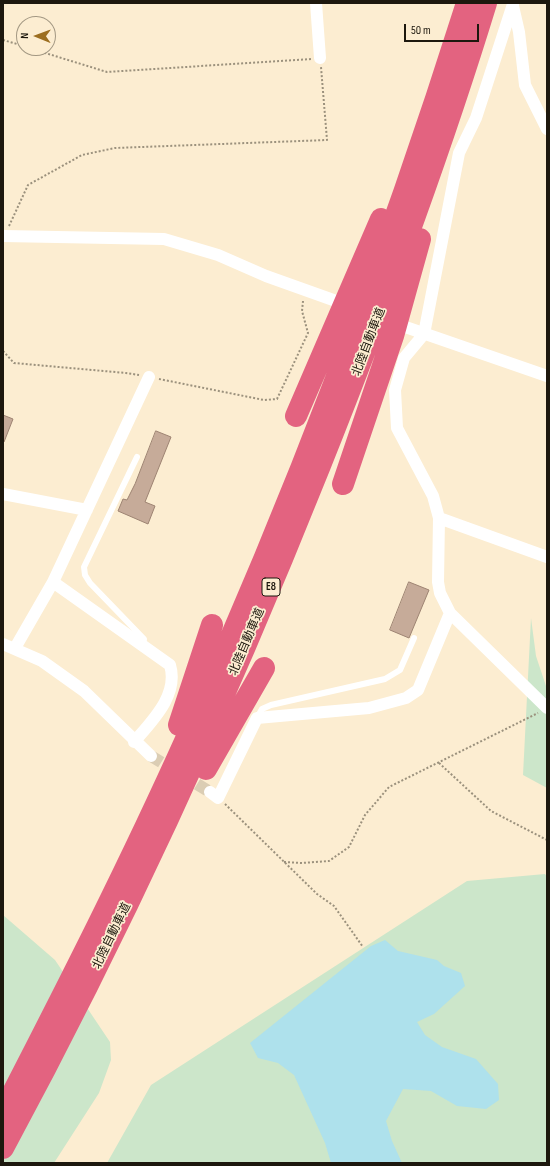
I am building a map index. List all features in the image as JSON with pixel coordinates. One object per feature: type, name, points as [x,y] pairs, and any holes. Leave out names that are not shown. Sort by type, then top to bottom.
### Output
[{"type":"highway","points":[[296,416],[310,387],[420,126],[466,3]]},
{"type":"highway","name":"北陸自動車道","points":[[3,1112],[96,928],[188,736],[306,456],[394,225],[466,3]]},
{"type":"highway","name":"北陸自動車道","points":[[3,1148],[56,1048],[184,786],[235,672],[295,528],[382,306],[471,52],[486,3]]},
{"type":"highway","points":[[343,484],[393,336],[471,52]]},
{"type":"highway","points":[[96,928],[156,787],[177,731],[212,625]]},
{"type":"highway","points":[[56,1048],[93,983],[180,815],[264,668]]},
{"type":"street","points":[[316,3],[320,58]]},
{"type":"street","points":[[513,3],[519,32],[525,85],[547,130]]},
{"type":"street","points":[[513,3],[476,118],[459,154],[419,332],[404,358],[395,390],[397,428],[433,496],[439,518],[438,582],[440,593],[450,613],[544,710]]},
{"type":"street","points":[[3,236],[164,239],[218,255],[266,276],[304,290],[419,332],[547,376]]},
{"type":"street","points":[[16,648],[53,582],[149,377]]},
{"type":"street","points":[[3,494],[87,510]]},
{"type":"street","points":[[439,518],[547,557]]},
{"type":"street","points":[[53,582],[170,665],[173,676],[170,689],[157,715],[134,742]]},
{"type":"street","points":[[214,795],[257,718],[369,708],[406,698],[418,690],[450,613]]},
{"type":"street","points":[[3,644],[16,648],[42,661],[84,691],[134,742],[151,756]]},
{"type":"lane","points":[[137,457],[84,567],[85,575],[90,583],[144,639],[143,645]]},
{"type":"lane","points":[[257,718],[262,709],[271,705],[385,680],[400,670],[414,638]]},
{"type":"path","points":[[3,40],[16,44]]},
{"type":"path","points":[[3,236],[28,186],[82,155],[115,148],[327,140],[320,58],[107,72],[55,56]]},
{"type":"path","points":[[3,351],[14,363],[126,373],[264,400],[277,399],[308,333],[302,311],[304,290]]},
{"type":"path","points":[[284,862],[302,863],[329,861],[349,847],[365,815],[389,787],[439,764],[544,710]]},
{"type":"path","points":[[439,764],[491,811],[547,840]]},
{"type":"path","points":[[214,795],[271,848],[317,894],[334,906],[363,946]]},
{"type":"green space","points":[[531,618],[536,656],[547,689],[547,788],[523,775]]},
{"type":"green space","points":[[545,874],[547,877],[547,1163],[107,1163],[151,1085],[467,881]]},
{"type":"green space","points":[[3,915],[55,960],[110,1042],[111,1060],[99,1093],[54,1163],[3,1163]]},
{"type":"water","points":[[385,940],[398,951],[437,960],[444,966],[461,973],[465,986],[434,1014],[417,1022],[425,1035],[442,1047],[476,1059],[498,1084],[499,1100],[486,1109],[457,1106],[431,1091],[403,1089],[386,1121],[392,1141],[402,1163],[331,1163],[325,1143],[294,1075],[278,1063],[258,1058],[250,1043],[371,946]]},
{"type":"building","points":[[3,415],[13,419],[4,442],[3,442]]},
{"type":"building","points":[[156,431],[171,437],[145,502],[155,506],[148,524],[118,511],[123,499],[127,500],[135,484]]},
{"type":"building","points":[[409,582],[429,590],[409,638],[390,630]]},
{"type":"tunnel","points":[[151,756],[210,792]]}]
